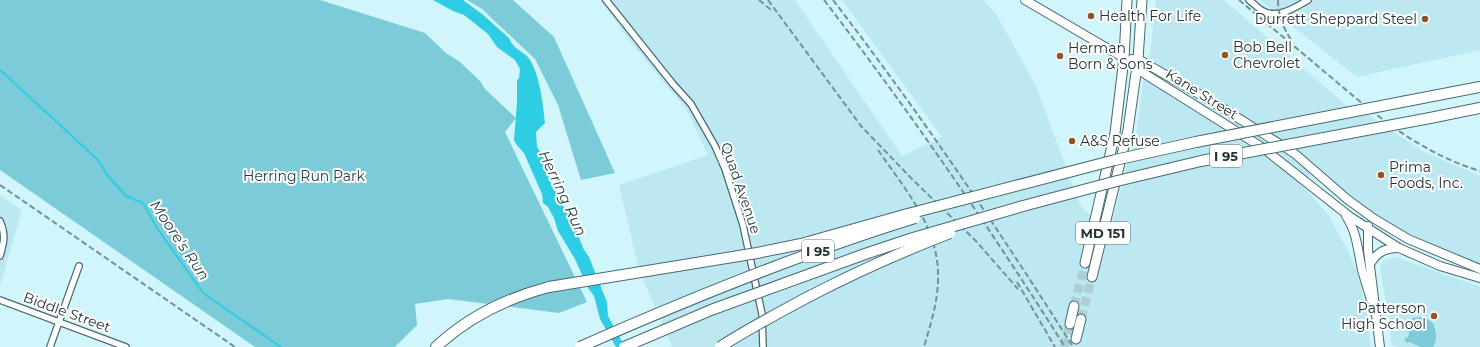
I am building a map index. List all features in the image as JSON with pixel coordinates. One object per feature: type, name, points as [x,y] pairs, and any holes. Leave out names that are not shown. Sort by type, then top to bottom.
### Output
[{"type":"highway","name":"I 95","points":[[580,347],[705,294],[851,239],[1062,174],[1115,160],[1196,142],[1480,87]]},
{"type":"highway","name":"I 95","points":[[624,347],[712,310],[865,254],[913,238],[1023,206],[1201,161],[1480,108]]},
{"type":"highway","points":[[436,347],[455,331],[492,307],[511,299],[549,287],[757,253],[801,244],[904,214],[1062,174]]},
{"type":"highway","points":[[720,347],[777,314],[870,267],[916,246],[1023,206]]},
{"type":"main road","points":[[1025,0],[1124,58]]},
{"type":"main road","name":"MD 151","points":[[1085,264],[1114,133],[1124,58],[1127,0]]},
{"type":"main road","name":"MD 151","points":[[1092,277],[1128,130],[1137,69],[1142,0]]},
{"type":"main road","name":"Kane Street","points":[[1124,58],[1138,59],[1211,101],[1294,153],[1364,212],[1382,224],[1408,239],[1480,269]]},
{"type":"main road","name":"Kane Street","points":[[1124,58],[1137,69],[1258,144],[1369,230],[1398,248],[1440,266],[1480,278]]},
{"type":"main road","points":[[1110,153],[1121,156]]},
{"type":"main road","points":[[1340,207],[1351,224],[1376,316]]},
{"type":"main road","points":[[1364,212],[1369,230],[1368,250],[1380,347]]},
{"type":"main road","points":[[1359,252],[1359,238],[1362,234],[1382,224]]},
{"type":"main road","points":[[1370,264],[1375,256],[1380,252],[1387,249],[1398,248]]},
{"type":"main road","points":[[1070,324],[1074,306]]},
{"type":"main road","points":[[1076,339],[1081,319]]},
{"type":"street","name":"Quad Avenue","points":[[606,0],[673,84],[692,104],[716,146],[743,225],[762,314],[763,347]]},
{"type":"street","points":[[1249,0],[1262,11],[1272,14],[1284,12],[1308,0]]},
{"type":"street","points":[[0,221],[4,230],[3,245],[0,256]]},
{"type":"street","points":[[50,347],[79,266]]},
{"type":"street","name":"Biddle Street","points":[[0,300],[126,347]]},
{"type":"shaded area","name":"Herring Run","points":[[433,0],[463,0],[482,14],[509,38],[513,45],[530,60],[539,82],[545,123],[536,132],[537,147],[546,162],[550,181],[577,232],[583,248],[589,257],[607,302],[608,316],[625,347],[616,347],[600,319],[594,296],[588,288],[575,259],[558,231],[554,218],[548,207],[543,203],[542,194],[524,153],[514,140],[517,80],[519,78],[520,69],[515,60],[497,47],[488,34],[464,15]]},
{"type":"shaded area","points":[[599,0],[795,0],[902,156],[942,137],[842,0],[983,0],[996,14],[1036,86],[1080,205],[1109,233],[1137,129],[1143,81],[1150,54],[1156,0],[1224,0],[1353,111],[1357,107],[1422,151],[1480,176],[1480,265],[1410,237],[1359,204],[1317,168],[1302,185],[1329,216],[1356,269],[1367,315],[1371,347],[672,347],[639,270],[619,185],[708,155],[686,109],[636,49]]},
{"type":"shaded area","points":[[1259,0],[1480,0],[1480,50],[1357,77]]},
{"type":"shaded area","points":[[0,195],[22,210],[0,286]]},
{"type":"shaded area","name":"Patterson High School","points":[[1396,257],[1480,287],[1480,347],[1399,347],[1392,345],[1380,266],[1384,260]]},
{"type":"green space","name":"Herring Run Park","points":[[0,0],[320,0],[425,33],[446,53],[460,62],[481,82],[484,88],[516,118],[505,132],[587,302],[559,313],[448,299],[415,304],[417,325],[395,347],[255,347],[0,170]]},
{"type":"green space","points":[[467,0],[513,0],[554,37],[615,173],[581,180],[558,105],[535,59],[482,9]]},
{"type":"green space","points":[[1424,317],[1433,323],[1436,332],[1435,344],[1433,347],[1420,347],[1410,342],[1407,343],[1404,339],[1408,337],[1412,318]]},
{"type":"waterway","name":"Moore's Run","points":[[0,70],[98,160],[108,176],[126,196],[143,203],[157,228],[203,293],[281,347]]},
{"type":"tunnel","points":[[1074,306],[1085,263]]},
{"type":"tunnel","points":[[1081,319],[1092,277]]},
{"type":"tunnel","points":[[1064,347],[1070,324]]},
{"type":"railway","points":[[759,0],[771,10]]},
{"type":"railway","points":[[768,0],[861,126],[911,178],[976,241],[1018,289]]},
{"type":"railway","points":[[824,0],[949,171],[1008,258],[1065,347]]},
{"type":"railway","points":[[833,0],[865,42],[957,171],[1016,258],[1073,347]]},
{"type":"railway","points":[[1239,0],[1383,120],[1419,144],[1438,154],[1480,171]]},
{"type":"railway","points":[[1278,0],[1282,21],[1292,41]]},
{"type":"railway","points":[[878,150],[922,216],[936,252],[938,272],[937,293],[924,347]]},
{"type":"railway","points":[[0,185],[235,347]]},
{"type":"railway","points":[[1017,282],[1055,347]]},
{"type":"place","name":"Health For Life","points":[[1091,16]]},
{"type":"place","name":"Durrett Sheppard Steel","points":[[1425,19]]},
{"type":"place","name":"Bob Bell Chevrolet","points":[[1225,55]]},
{"type":"place","name":"Herman Born & Sons","points":[[1060,56]]},
{"type":"place","name":"A&S Refuse","points":[[1072,141]]},
{"type":"place","name":"Prima Foods, Inc.","points":[[1381,175]]},
{"type":"place","name":"Patterson High School","points":[[1434,316]]}]
